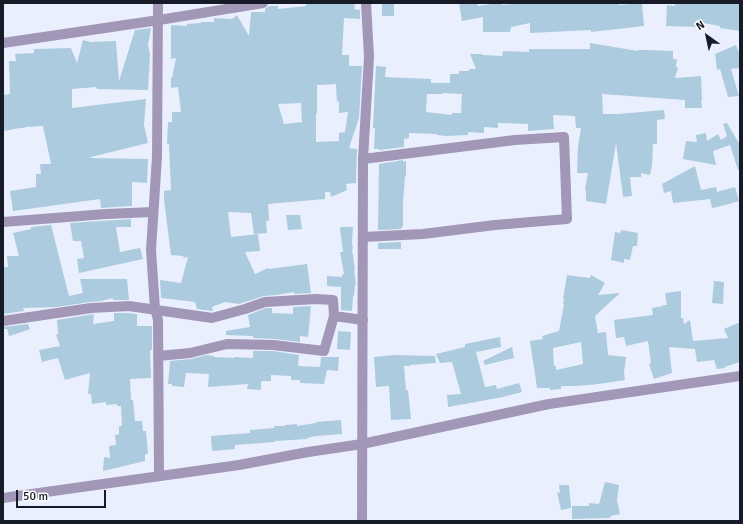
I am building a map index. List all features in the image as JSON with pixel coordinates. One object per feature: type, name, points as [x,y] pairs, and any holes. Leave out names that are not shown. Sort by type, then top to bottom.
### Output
[{"type":"street","points":[[158,3],[157,157],[151,250],[155,309],[158,320],[159,476]]},
{"type":"street","points":[[3,43],[264,3]]},
{"type":"street","points":[[362,521],[364,159],[369,57],[366,3]]},
{"type":"street","points":[[363,237],[423,234],[495,225],[567,219],[564,137],[515,140],[364,159]]},
{"type":"street","points":[[3,222],[153,212]]},
{"type":"street","points":[[3,321],[91,308],[129,306],[212,318],[265,302],[316,299],[333,300],[334,316],[324,351],[273,345],[227,344],[190,353],[158,356]]},
{"type":"street","points":[[334,316],[363,320]]},
{"type":"street","points":[[3,498],[239,464],[362,444],[549,404],[740,376]]},
{"type":"building","points":[[355,3],[354,9],[360,10],[360,19],[344,18],[342,55],[349,55],[349,66],[362,66],[359,118],[349,148],[357,149],[356,183],[346,184],[347,190],[331,197],[330,192],[325,192],[325,199],[268,204],[269,221],[266,221],[267,233],[254,234],[251,213],[228,212],[231,237],[258,234],[260,251],[245,252],[255,274],[268,268],[307,264],[311,293],[294,294],[294,292],[264,296],[239,304],[225,302],[212,307],[213,311],[197,309],[195,302],[161,298],[160,280],[181,283],[188,257],[184,258],[183,256],[171,255],[164,200],[164,191],[171,190],[169,144],[167,144],[168,122],[172,122],[172,112],[181,112],[178,87],[171,88],[171,78],[176,58],[171,59],[171,25],[187,26],[187,24],[214,22],[214,18],[232,19],[237,15],[249,36],[251,12],[265,12],[265,9],[269,6],[278,6],[278,9],[306,6],[306,4]],"holes":[[[336,84],[337,102],[339,101],[339,113],[348,112],[345,132],[339,133],[339,141],[316,142],[317,85]],[[301,103],[302,122],[284,124],[278,104]]]},
{"type":"building","points":[[382,3],[394,3],[394,16],[382,16]]},
{"type":"building","points":[[459,3],[477,3],[478,6],[498,3],[502,3],[502,5],[524,3],[619,3],[619,5],[642,3],[644,26],[591,32],[591,30],[530,33],[530,23],[511,27],[510,32],[483,32],[483,17],[462,21]]},
{"type":"building","points":[[675,3],[740,3],[740,31],[697,22],[696,27],[666,26],[667,5],[675,6]]},
{"type":"building","points":[[151,28],[148,45],[150,54],[148,90],[97,89],[96,87],[72,89],[72,108],[146,99],[144,125],[148,143],[91,157],[148,159],[147,183],[132,182],[132,206],[101,208],[100,199],[13,211],[10,191],[36,187],[36,174],[41,174],[40,164],[51,164],[43,126],[25,127],[3,131],[3,95],[10,94],[9,61],[16,61],[15,54],[34,53],[34,49],[71,48],[77,63],[83,40],[91,42],[116,41],[119,81],[135,30]]},
{"type":"building","points":[[590,43],[638,51],[673,51],[673,59],[677,59],[676,67],[678,68],[675,78],[701,76],[702,108],[685,108],[685,100],[602,94],[603,114],[664,110],[665,119],[657,120],[657,144],[653,144],[650,175],[641,173],[641,177],[630,177],[632,196],[623,197],[616,143],[606,204],[586,201],[585,190],[588,173],[577,173],[578,147],[581,128],[576,128],[575,116],[553,115],[554,129],[528,131],[528,124],[498,123],[498,128],[484,127],[484,133],[468,132],[468,135],[446,136],[437,134],[409,133],[409,138],[404,139],[404,147],[379,150],[374,149],[375,128],[373,128],[376,66],[386,67],[385,77],[431,79],[431,83],[450,83],[450,74],[459,74],[459,71],[476,69],[470,54],[502,56],[503,51],[529,52],[529,49],[590,49]],"holes":[[[427,94],[462,94],[461,113],[452,113],[452,115],[426,112]]]},
{"type":"building","points":[[736,45],[740,55],[740,68],[731,69],[739,96],[728,97],[720,69],[717,70],[715,54]]},
{"type":"building","points":[[727,123],[740,145],[740,170],[738,170],[730,145],[713,151],[716,165],[683,159],[686,141],[697,142],[696,135],[706,133],[707,141],[718,134],[721,140],[727,136],[723,124]]},
{"type":"building","points":[[403,160],[403,162],[406,161],[406,176],[403,203],[403,227],[402,226],[401,229],[378,230],[379,164]]},
{"type":"building","points":[[695,166],[701,190],[716,187],[717,192],[735,187],[739,201],[712,208],[710,199],[673,203],[671,191],[664,193],[662,184]]},
{"type":"building","points":[[286,215],[300,215],[302,229],[288,230]]},
{"type":"building","points":[[131,219],[131,227],[116,227],[120,252],[140,248],[143,259],[79,273],[77,259],[84,258],[81,241],[73,241],[70,223]]},
{"type":"building","points":[[51,225],[69,296],[83,293],[80,279],[127,279],[129,300],[113,300],[113,298],[57,307],[23,308],[24,311],[3,314],[3,267],[8,267],[7,256],[19,256],[13,233],[31,229],[31,227]]},
{"type":"building","points":[[341,227],[353,227],[352,249],[356,285],[353,296],[352,311],[341,310],[341,287],[327,286],[327,276],[342,277],[344,274],[340,252],[343,252]]},
{"type":"building","points":[[621,230],[638,233],[637,246],[633,246],[630,260],[624,259],[624,263],[611,260],[615,232],[620,233]]},
{"type":"building","points":[[401,242],[401,249],[378,249],[378,243]]},
{"type":"building","points":[[567,275],[590,278],[591,275],[605,283],[598,295],[620,293],[595,316],[598,333],[606,332],[608,355],[626,357],[624,373],[625,380],[599,384],[561,386],[561,389],[550,390],[550,388],[537,388],[530,341],[543,339],[542,336],[559,331],[564,304],[563,299]],"holes":[[[581,342],[583,364],[556,370],[556,366],[554,366],[553,348]]]},
{"type":"building","points":[[714,281],[724,282],[723,304],[712,303]]},
{"type":"building","points":[[681,291],[681,318],[683,318],[684,324],[690,320],[693,341],[728,338],[724,329],[740,322],[740,362],[725,368],[717,369],[714,360],[697,362],[695,349],[669,347],[672,373],[654,379],[649,364],[651,363],[648,341],[626,346],[624,337],[616,338],[614,320],[653,315],[652,308],[667,305],[665,293]]},
{"type":"building","points":[[311,306],[308,337],[300,336],[300,342],[253,338],[253,336],[226,335],[226,331],[250,327],[248,315],[266,308],[272,308],[272,313],[293,314],[293,307]]},
{"type":"building","points":[[114,313],[137,314],[137,326],[152,326],[152,350],[150,350],[151,378],[130,379],[131,400],[133,400],[135,421],[142,421],[143,431],[146,431],[148,454],[145,454],[145,461],[103,471],[104,457],[110,458],[109,446],[116,445],[115,435],[119,434],[119,426],[122,426],[121,406],[117,406],[117,404],[106,405],[106,402],[92,404],[91,394],[88,394],[90,373],[65,380],[58,358],[42,362],[39,350],[60,346],[56,335],[58,334],[57,320],[94,314],[93,324],[114,321]]},
{"type":"building","points":[[28,324],[30,329],[9,336],[7,329],[3,329],[3,327]]},
{"type":"building","points":[[338,331],[351,332],[350,350],[337,349]]},
{"type":"building","points":[[500,337],[501,347],[476,352],[485,387],[496,385],[497,389],[519,383],[522,392],[448,407],[447,395],[461,394],[452,362],[440,363],[436,354],[465,347],[465,344]]},
{"type":"building","points":[[512,347],[514,358],[485,365],[483,361]]},
{"type":"building","points":[[253,351],[273,351],[299,355],[298,366],[320,367],[321,357],[339,357],[338,371],[327,370],[324,384],[300,383],[300,380],[291,380],[291,376],[271,375],[271,381],[261,382],[261,390],[247,389],[248,384],[208,387],[209,374],[186,373],[184,387],[172,386],[172,384],[168,384],[170,361],[191,359],[207,355],[214,357],[253,358]]},
{"type":"building","points":[[394,355],[435,356],[436,363],[404,366],[411,419],[391,420],[389,386],[376,387],[374,357]]},
{"type":"building","points":[[341,420],[342,434],[316,436],[307,439],[235,445],[235,449],[212,451],[211,436],[250,433],[250,430],[274,428],[274,426],[297,424],[297,426],[316,422]]},
{"type":"building","points":[[605,482],[619,485],[617,500],[620,514],[610,516],[611,518],[572,519],[572,506],[589,506],[589,503],[599,504]]},
{"type":"building","points":[[559,485],[569,485],[571,508],[561,510],[557,492],[560,493]]}]
